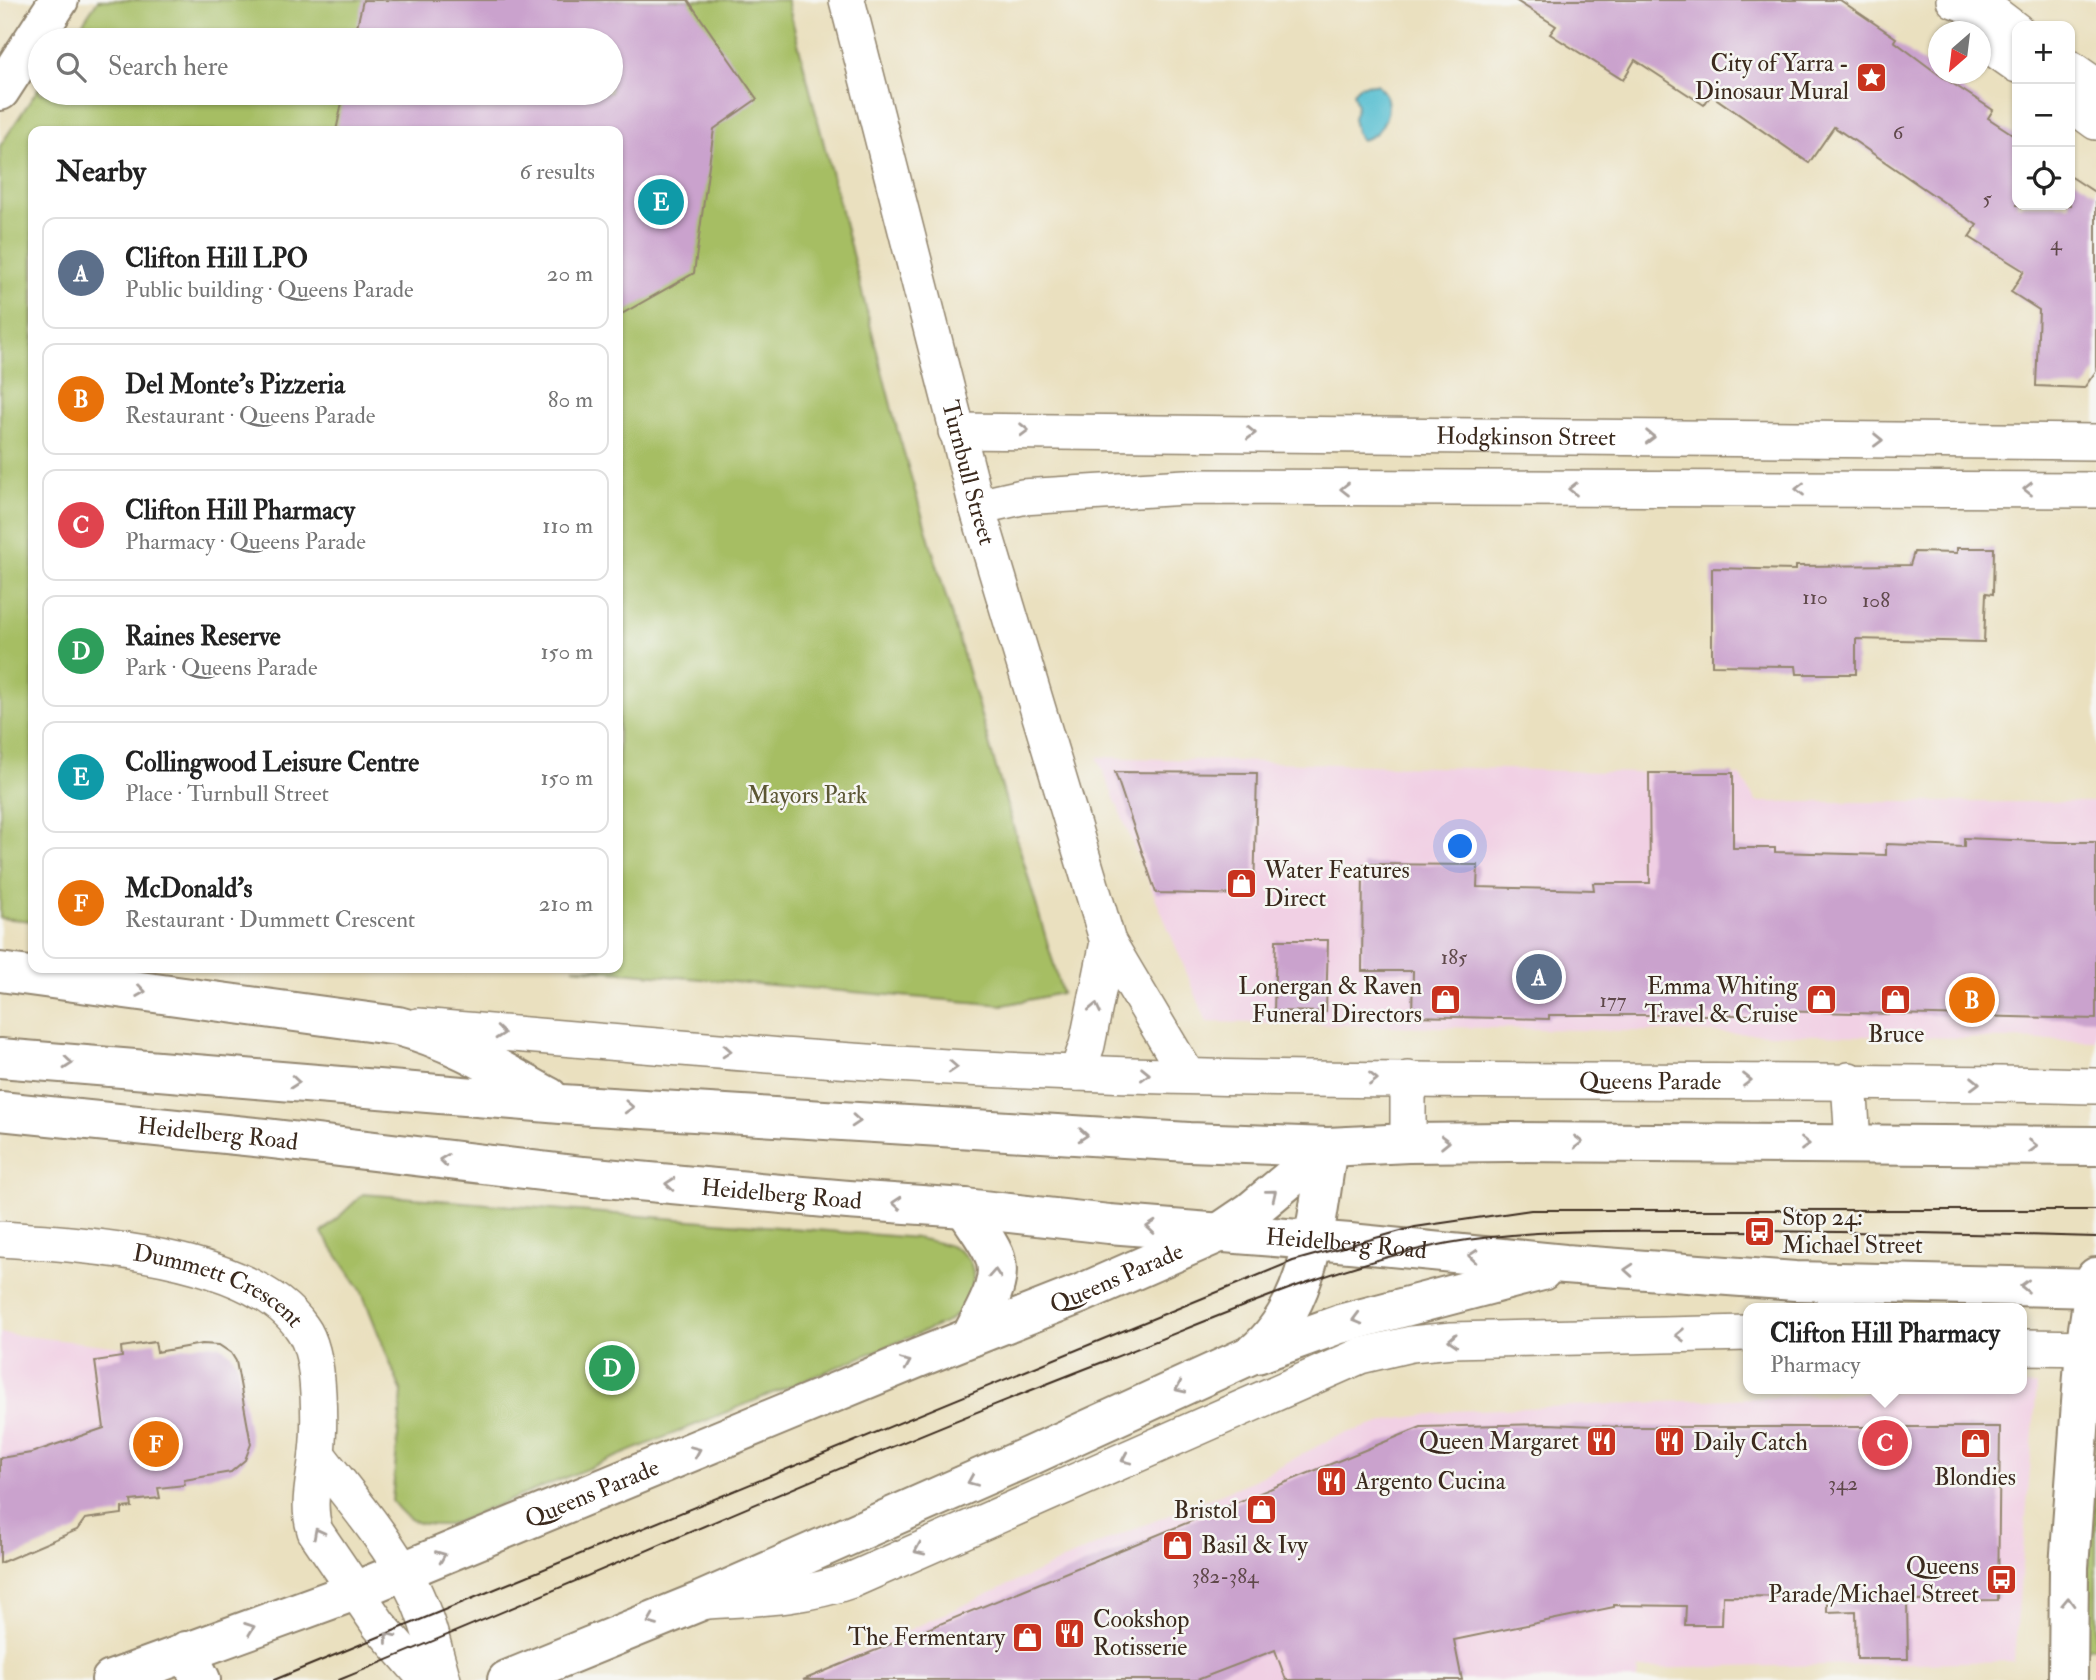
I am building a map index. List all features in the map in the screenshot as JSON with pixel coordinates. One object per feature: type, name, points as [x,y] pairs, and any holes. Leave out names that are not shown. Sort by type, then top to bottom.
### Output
[{"type":"main road","points":[[41,28],[59,0]]},
{"type":"main road","points":[[0,91],[28,48]]},
{"type":"main road","points":[[0,972],[383,1023],[427,1035],[462,1050],[561,1104]]},
{"type":"main road","points":[[0,1058],[561,1104],[1189,1142],[1328,1147],[1509,1142],[2096,1146]]},
{"type":"main road","name":"Heidelberg Road","points":[[0,1111],[265,1138],[583,1176],[965,1208],[1565,1265]]},
{"type":"main road","points":[[1242,1360],[1269,1340],[1289,1313],[1300,1286],[1312,1241],[1328,1147]]},
{"type":"main road","name":"Queens Parade","points":[[111,1680],[193,1665],[402,1571],[1080,1294],[1219,1233],[1250,1213],[1328,1147]]},
{"type":"main road","points":[[965,1208],[993,1253],[997,1268],[993,1290],[971,1337]]},
{"type":"main road","points":[[507,1680],[701,1601],[1242,1360],[1340,1324],[1565,1265],[1834,1296],[2095,1284],[2069,1567],[2077,1674]]},
{"type":"street","name":"Turnbull Street","points":[[847,0],[977,507],[1108,942],[1186,1075]]},
{"type":"street","points":[[1946,0],[1964,21]]},
{"type":"street","points":[[1954,0],[1996,15],[2012,27]]},
{"type":"street","points":[[1991,47],[2012,61]]},
{"type":"street","points":[[2075,71],[2096,86]]},
{"type":"street","points":[[2075,107],[2096,122]]},
{"type":"street","name":"Hodgkinson Street","points":[[956,431],[1004,429],[2096,442]]},
{"type":"street","points":[[977,507],[1022,497],[1185,487],[1446,490],[2096,489]]},
{"type":"street","name":"Turnbull Street","points":[[1077,1073],[1087,1045],[1108,942]]},
{"type":"street","name":"Queens Parade","points":[[383,1023],[910,1065],[1077,1073],[1408,1079],[1849,1080],[2096,1086]]},
{"type":"street","points":[[1408,1079],[1408,1143]]},
{"type":"street","points":[[1849,1080],[1853,1144]]},
{"type":"street","name":"Dummett Crescent","points":[[0,1239],[88,1245],[184,1263],[247,1283],[288,1311],[304,1329],[312,1352],[318,1393],[317,1454],[310,1495],[311,1519],[315,1531],[387,1635],[427,1680]]},
{"type":"street","points":[[701,1601],[823,1590],[1360,1356],[1411,1344],[1452,1340],[1743,1333]]},
{"type":"street","points":[[2027,1348],[2091,1348]]},
{"type":"street","points":[[317,1454],[362,1512],[402,1571],[425,1618],[443,1680]]},
{"type":"street","points":[[1032,1455],[1049,1493]]},
{"type":"shaded area","points":[[1097,757],[1741,776],[1756,802],[2096,802],[2096,1041],[1207,1022]]},
{"type":"shaded area","points":[[0,1333],[121,1347],[155,1342],[157,1352],[202,1344],[219,1345],[231,1353],[239,1367],[251,1444],[249,1453],[239,1467],[231,1472],[184,1480],[185,1485],[159,1488],[160,1498],[132,1501],[132,1507],[122,1508],[122,1514],[82,1520],[74,1532],[36,1546],[0,1565]]},
{"type":"shaded area","points":[[2037,1385],[2014,1661],[1638,1669],[1637,1680],[798,1680],[1108,1540],[1254,1480],[1336,1436],[1391,1420],[1454,1411],[1843,1394],[2027,1394],[2027,1386]]},
{"type":"green space","name":"Mayors Park","points":[[98,0],[787,0],[897,429],[1062,993],[1004,1005],[623,972],[623,126],[28,126],[28,921],[0,918],[0,146],[28,104],[623,105],[623,28],[79,28]]},
{"type":"green space","points":[[363,1194],[917,1238],[947,1245],[968,1259],[973,1273],[972,1289],[960,1311],[945,1323],[449,1525],[423,1524],[404,1515],[392,1501],[402,1393],[361,1290],[322,1233]]},
{"type":"green space","points":[[2096,1434],[2096,1648],[2083,1647]]},
{"type":"water","points":[[1377,84],[1387,99],[1387,113],[1378,130],[1361,140],[1353,118],[1357,106],[1353,92],[1359,86]]},
{"type":"building","points":[[363,0],[688,0],[757,99],[714,129],[694,273],[623,313],[623,126],[337,126],[341,105],[623,105],[623,28],[357,28]]},
{"type":"building","points":[[1515,0],[1840,0],[1896,38],[1894,41],[1928,66],[1928,84],[1953,84],[1993,110],[1988,118],[2012,134],[2012,210],[2075,210],[2075,179],[2096,193],[2096,371],[2084,388],[2036,386],[2039,310],[2011,292],[2024,271],[1969,237],[1977,225],[1834,127],[1809,163],[1711,95],[1704,105],[1635,60],[1623,80],[1550,34],[1556,26]]},
{"type":"building","points":[[1957,548],[1994,548],[1993,594],[1986,593],[1984,642],[1856,639],[1856,674],[1797,674],[1796,666],[1712,665],[1712,568],[1796,570],[1796,566],[1910,565],[1914,552],[1957,553]]},
{"type":"building","points":[[1115,772],[1257,773],[1254,895],[1156,893]]},
{"type":"building","points":[[1649,773],[1733,773],[1733,848],[1886,855],[1886,844],[1964,847],[1964,838],[2096,842],[2096,1019],[1775,1011],[1775,1015],[1549,1015],[1549,1019],[1412,1016],[1413,971],[1362,971],[1363,864],[1478,865],[1477,887],[1594,890],[1593,883],[1650,883]]},
{"type":"building","points":[[1276,940],[1328,940],[1326,1012],[1274,1011]]},
{"type":"building","points":[[155,1342],[157,1352],[202,1344],[219,1345],[231,1353],[236,1361],[251,1444],[245,1460],[231,1472],[184,1480],[185,1485],[158,1488],[160,1498],[131,1501],[132,1507],[122,1508],[122,1514],[85,1519],[77,1530],[0,1563],[0,1458],[31,1453],[104,1428],[95,1361],[122,1357],[121,1347]]},
{"type":"building","points":[[1548,1424],[1619,1427],[2000,1427],[1998,1600],[1907,1601],[1908,1659],[1857,1659],[1856,1611],[1827,1612],[1827,1597],[1723,1596],[1722,1625],[1685,1625],[1686,1606],[1614,1605],[1454,1640],[1462,1680],[1286,1680],[1275,1650],[1197,1680],[803,1680],[1421,1427]]},
{"type":"tram line","points":[[274,1680],[1293,1261],[1415,1227],[1531,1210],[2096,1210]]},
{"type":"tram line","points":[[339,1680],[1011,1398],[1319,1278],[1405,1253],[1481,1238],[1578,1231],[1853,1232],[2096,1237]]},
{"type":"place","name":"City of Yarra - Dinosaur Mural","points":[[1872,77]]},
{"type":"place","name":"Collingwood Leisure Centre","points":[[661,202]]},
{"type":"place","name":"Water Features Direct","points":[[1241,884]]},
{"type":"place","name":"Clifton Hill LPO","points":[[1539,977]]},
{"type":"place","name":"Lonergan & Raven Funeral Directors","points":[[1445,1000]]},
{"type":"place","name":"Emma Whiting Travel & Cruise","points":[[1821,1000]]},
{"type":"place","name":"Bruce","points":[[1896,1000]]},
{"type":"place","name":"Del Monte's Pizzeria","points":[[1972,1000]]},
{"type":"place","name":"Stop 24: Michael Street","points":[[1759,1231]]},
{"type":"place","name":"Raines Reserve","points":[[612,1368]]},
{"type":"place","name":"Queen Margaret","points":[[1602,1441]]},
{"type":"place","name":"Daily Catch","points":[[1670,1442]]},
{"type":"place","name":"Clifton Hill Pharmacy","points":[[1885,1443]]},
{"type":"place","name":"Blondies","points":[[1975,1443]]},
{"type":"place","name":"McDonald's","points":[[156,1444]]},
{"type":"place","name":"Argento Cucina","points":[[1332,1481]]},
{"type":"place","name":"Bristol","points":[[1261,1510]]},
{"type":"place","name":"Basil & Ivy","points":[[1178,1545]]},
{"type":"place","name":"Queens Parade/Michael Street","points":[[2002,1580]]},
{"type":"place","name":"Cookshop Rotisserie","points":[[1070,1633]]},
{"type":"place","name":"The Fermentary","points":[[1028,1637]]}]
